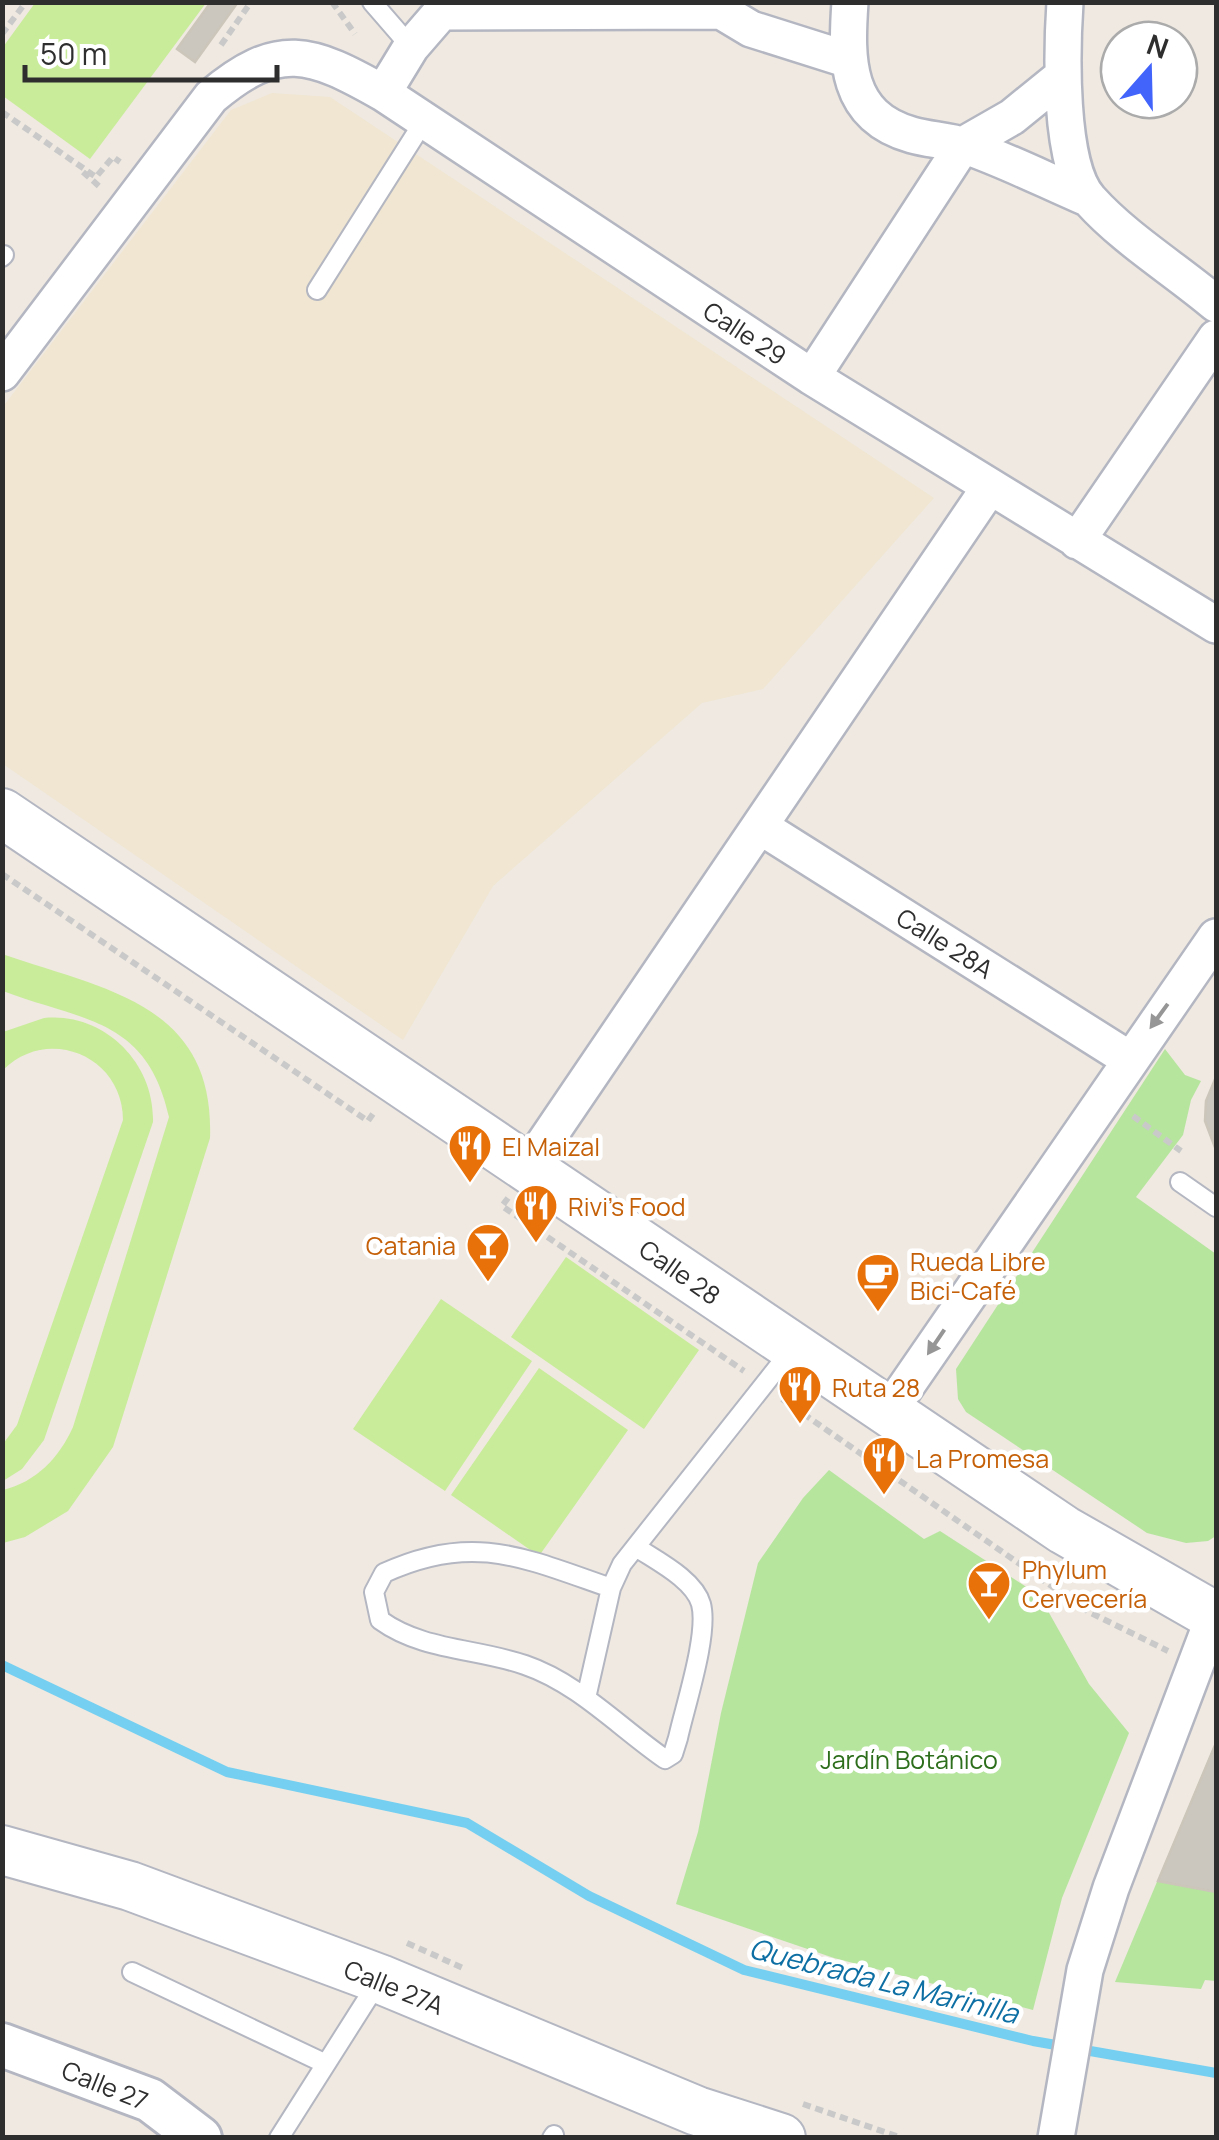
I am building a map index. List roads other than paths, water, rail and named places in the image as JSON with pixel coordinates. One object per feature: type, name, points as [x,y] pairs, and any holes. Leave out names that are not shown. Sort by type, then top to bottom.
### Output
[{"type":"main road","name":"Calle 28","points":[[2,813],[1076,1538],[1215,1615]]},
{"type":"main road","name":"Calle 27A","points":[[2,1850],[130,1886],[380,1979],[744,2131]]},
{"type":"street","points":[[850,2],[846,59],[858,94],[876,120],[910,134],[963,145],[1087,198],[1216,304]]},
{"type":"street","points":[[1066,2],[1060,78],[1072,150],[1087,198]]},
{"type":"street","points":[[383,93],[411,47],[446,7],[724,7],[750,28],[846,59]]},
{"type":"street","name":"Calle 29","points":[[2,373],[211,96],[242,71],[270,60],[320,62],[383,93],[812,377],[1216,625]]},
{"type":"street","points":[[812,377],[963,145],[1012,118],[1060,78]]},
{"type":"street","points":[[1077,542],[1216,338]]},
{"type":"street","points":[[528,1168],[989,488]]},
{"type":"street","name":"Calle 28A","points":[[761,827],[1128,1059]]},
{"type":"street","points":[[889,1410],[1128,1059],[1216,937]]},
{"type":"street","points":[[1056,2138],[1085,1970],[1111,1888],[1215,1615]]},
{"type":"street","name":"Calle 27","points":[[2,2045],[150,2100],[200,2138]]},
{"type":"lane","points":[[372,2],[411,47]]},
{"type":"lane","points":[[317,290],[424,121]]},
{"type":"lane","points":[[1180,1182],[1216,1207]]},
{"type":"lane","points":[[586,1698],[610,1588],[636,1546],[794,1348]]},
{"type":"lane","points":[[610,1588],[528,1559],[448,1550],[384,1573],[374,1592],[380,1620],[404,1637],[527,1666],[586,1698],[665,1759],[673,1754],[701,1626],[701,1603],[690,1588],[636,1546]]},
{"type":"lane","points":[[132,1972],[326,2064]]},
{"type":"lane","points":[[279,2138],[380,1979]]},
{"type":"waterway","name":"Quebrada La Marinilla","points":[[2,1665],[227,1772],[467,1823],[589,1896],[744,1970],[1033,2041],[1216,2073]]},
{"type":"place","name":"El Maizal","points":[[470,1184]]},
{"type":"place","name":"Rivi's Food","points":[[536,1244]]},
{"type":"place","name":"Catania","points":[[488,1283]]},
{"type":"place","name":"Rueda Libre Bici-Café","points":[[878,1313]]},
{"type":"place","name":"Ruta 28","points":[[800,1425]]},
{"type":"place","name":"La Promesa","points":[[884,1496]]},
{"type":"place","name":"Phylum Cervecería","points":[[989,1621]]},
{"type":"park label","name":"Jardín Botánico","points":[[909,1759]]}]
